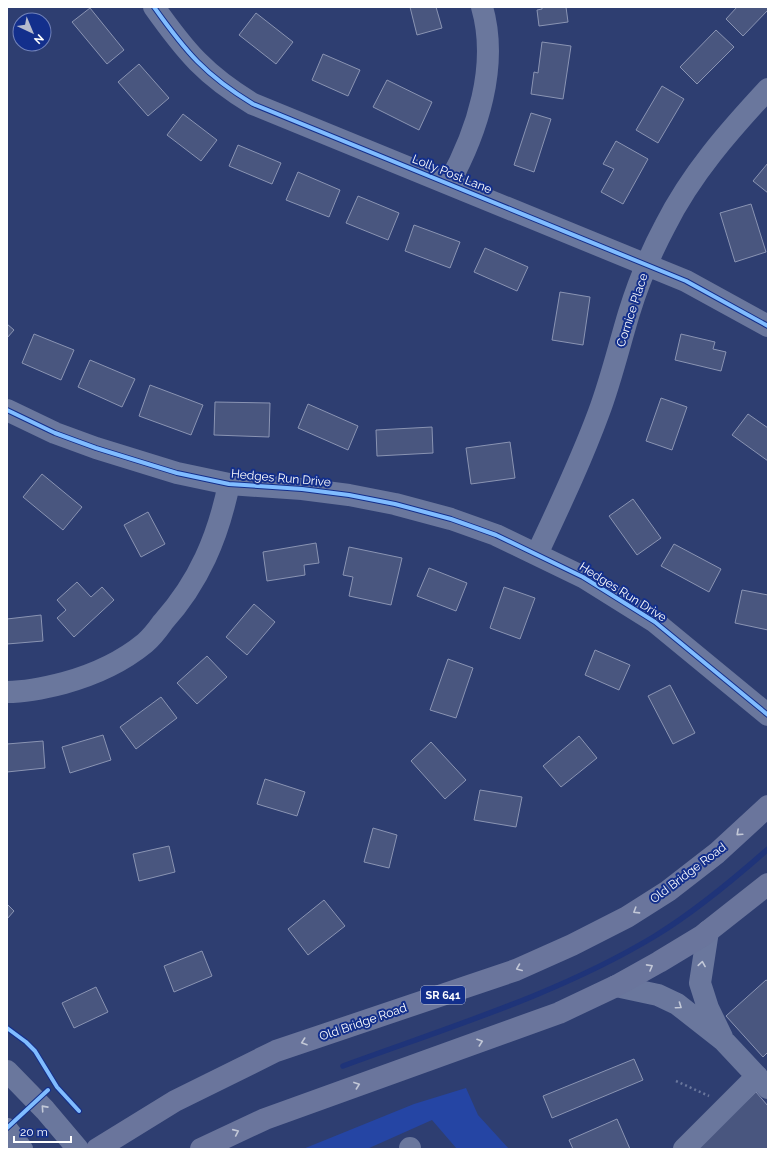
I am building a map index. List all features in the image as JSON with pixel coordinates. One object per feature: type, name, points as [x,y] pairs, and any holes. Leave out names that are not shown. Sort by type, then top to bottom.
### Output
[{"type":"main road","name":"Old Bridge Road","points":[[97,1149],[175,1102],[276,1052],[516,970],[572,945],[626,917],[668,891],[717,853],[768,806]]},
{"type":"main road","points":[[201,1149],[265,1119],[559,1013],[616,986],[659,962],[708,931],[768,884]]},
{"type":"street","name":"Lolly Post Lane","points":[[154,7],[179,43],[201,67],[226,87],[246,100],[686,281],[768,326]]},
{"type":"street","points":[[449,183],[470,140],[480,107],[486,73],[487,41],[482,7]]},
{"type":"street","name":"Cornice Place","points":[[537,554],[575,472],[599,412],[616,363],[629,313],[647,265],[665,226],[689,185],[722,139],[768,89]]},
{"type":"street","name":"Hedges Run Drive","points":[[7,410],[55,433],[96,448],[177,473],[229,484],[302,489],[349,495],[395,504],[451,519],[496,536],[537,554],[604,589],[655,622],[725,678],[768,715]]},
{"type":"street","points":[[7,692],[45,688],[77,680],[113,663],[147,642],[175,609],[192,585],[209,552],[222,518],[229,484]]},
{"type":"street","points":[[708,931],[700,983],[708,1008],[723,1040]]},
{"type":"street","points":[[616,986],[658,995],[678,1004],[723,1040],[763,1082],[684,1149]]},
{"type":"street","points":[[7,1071],[45,1110],[78,1149]]},
{"type":"street","points":[[7,1129],[22,1149]]},
{"type":"path","points":[[676,1081],[702,1093]]},
{"type":"shaded area","points":[[466,1088],[478,1115],[509,1149],[457,1149],[432,1120],[367,1149],[303,1149],[414,1104]]},
{"type":"building","points":[[410,7],[436,7],[442,28],[417,35]]},
{"type":"building","points":[[542,7],[566,7],[568,22],[539,26],[537,10],[542,9]]},
{"type":"building","points":[[737,7],[768,7],[768,10],[743,36],[726,19]]},
{"type":"building","points":[[90,8],[124,50],[107,64],[72,22]]},
{"type":"building","points":[[256,13],[293,42],[276,64],[239,35]]},
{"type":"building","points":[[716,30],[734,47],[697,84],[680,67]]},
{"type":"building","points":[[542,42],[571,46],[563,99],[531,94],[534,72],[538,73]]},
{"type":"building","points":[[323,54],[360,70],[348,96],[312,80]]},
{"type":"building","points":[[139,64],[169,98],[148,116],[118,82]]},
{"type":"building","points":[[387,80],[432,102],[419,130],[373,107]]},
{"type":"building","points":[[662,86],[684,99],[658,143],[636,130]]},
{"type":"building","points":[[531,113],[551,119],[534,172],[514,165]]},
{"type":"building","points":[[183,114],[217,140],[201,161],[167,135]]},
{"type":"building","points":[[616,141],[648,159],[623,204],[601,192],[614,169],[603,164]]},
{"type":"building","points":[[238,145],[281,163],[272,184],[229,166]]},
{"type":"building","points":[[768,163],[768,193],[753,181]]},
{"type":"building","points":[[298,172],[340,190],[329,217],[286,200]]},
{"type":"building","points":[[358,196],[399,213],[388,240],[346,223]]},
{"type":"building","points":[[751,204],[766,252],[735,262],[720,213]]},
{"type":"building","points":[[414,225],[460,242],[450,268],[405,251]]},
{"type":"building","points":[[485,248],[528,267],[517,291],[474,272]]},
{"type":"building","points":[[560,292],[590,297],[583,345],[552,340]]},
{"type":"building","points":[[7,324],[14,330],[7,338]]},
{"type":"building","points":[[34,334],[74,350],[61,380],[22,363]]},
{"type":"building","points":[[681,334],[715,342],[713,349],[726,352],[721,371],[675,360]]},
{"type":"building","points":[[90,360],[135,379],[122,407],[78,387]]},
{"type":"building","points":[[150,385],[203,405],[191,435],[139,416]]},
{"type":"building","points":[[661,398],[687,407],[672,450],[646,441]]},
{"type":"building","points":[[215,402],[270,403],[269,437],[214,435]]},
{"type":"building","points":[[308,404],[358,426],[348,450],[298,428]]},
{"type":"building","points":[[748,414],[768,428],[768,461],[732,435]]},
{"type":"building","points":[[432,427],[433,453],[377,456],[376,430]]},
{"type":"building","points":[[510,442],[515,478],[471,484],[466,448]]},
{"type":"building","points":[[42,474],[82,507],[63,530],[23,497]]},
{"type":"building","points":[[633,499],[661,538],[637,555],[609,516]]},
{"type":"building","points":[[148,512],[165,544],[141,557],[124,525]]},
{"type":"building","points":[[316,543],[319,563],[304,565],[305,575],[267,581],[263,552]]},
{"type":"building","points":[[674,544],[721,569],[709,592],[661,566]]},
{"type":"building","points":[[349,547],[402,558],[391,605],[349,596],[353,577],[343,575]]},
{"type":"building","points":[[429,568],[467,583],[456,611],[417,596]]},
{"type":"building","points":[[77,582],[91,597],[102,587],[114,600],[74,637],[57,618],[66,610],[57,600]]},
{"type":"building","points":[[504,587],[535,598],[520,639],[490,628]]},
{"type":"building","points":[[742,590],[768,595],[768,630],[735,623]]},
{"type":"building","points":[[254,604],[275,622],[247,655],[226,637]]},
{"type":"building","points":[[41,615],[43,641],[7,644],[7,619]]},
{"type":"building","points":[[595,650],[630,665],[619,690],[585,675]]},
{"type":"building","points":[[207,656],[227,677],[197,704],[177,683]]},
{"type":"building","points":[[448,659],[473,668],[456,718],[430,710]]},
{"type":"building","points":[[670,685],[695,733],[673,744],[648,696]]},
{"type":"building","points":[[161,697],[177,718],[136,749],[120,727]]},
{"type":"building","points":[[103,735],[111,760],[70,773],[62,747]]},
{"type":"building","points":[[579,736],[597,758],[561,787],[543,766]]},
{"type":"building","points":[[43,741],[45,768],[7,772],[7,744]]},
{"type":"building","points":[[431,742],[466,780],[445,799],[411,761]]},
{"type":"building","points":[[265,779],[305,792],[297,816],[257,804]]},
{"type":"building","points":[[480,790],[522,797],[516,827],[474,820]]},
{"type":"building","points":[[373,828],[397,835],[389,868],[364,862]]},
{"type":"building","points":[[169,846],[175,872],[139,881],[133,854]]},
{"type":"building","points":[[324,900],[345,926],[308,955],[288,929]]},
{"type":"building","points":[[7,904],[14,911],[7,919]]},
{"type":"building","points":[[202,951],[212,976],[174,992],[164,966]]},
{"type":"building","points":[[766,980],[768,981],[768,1052],[763,1057],[726,1016]]},
{"type":"building","points":[[96,987],[108,1012],[74,1028],[62,1003]]},
{"type":"building","points":[[634,1059],[643,1080],[552,1118],[543,1096]]},
{"type":"building","points":[[756,1092],[768,1106],[768,1149],[694,1149]]},
{"type":"building","points":[[617,1119],[630,1149],[573,1149],[569,1140]]},
{"type":"waterway","points":[[343,1066],[503,1008],[581,975],[618,957],[655,936],[700,906],[768,849]]},
{"type":"cycle path","points":[[154,7],[176,37],[198,62],[222,83],[253,104],[686,281],[768,326]]},
{"type":"cycle path","points":[[7,410],[55,433],[96,448],[177,473],[229,484],[302,489],[349,495],[395,504],[451,519],[496,535],[583,577],[655,622],[768,715]]},
{"type":"cycle path","points":[[7,1028],[26,1042],[35,1051],[57,1087],[79,1111]]},
{"type":"cycle path","points":[[7,1128],[48,1090]]}]
